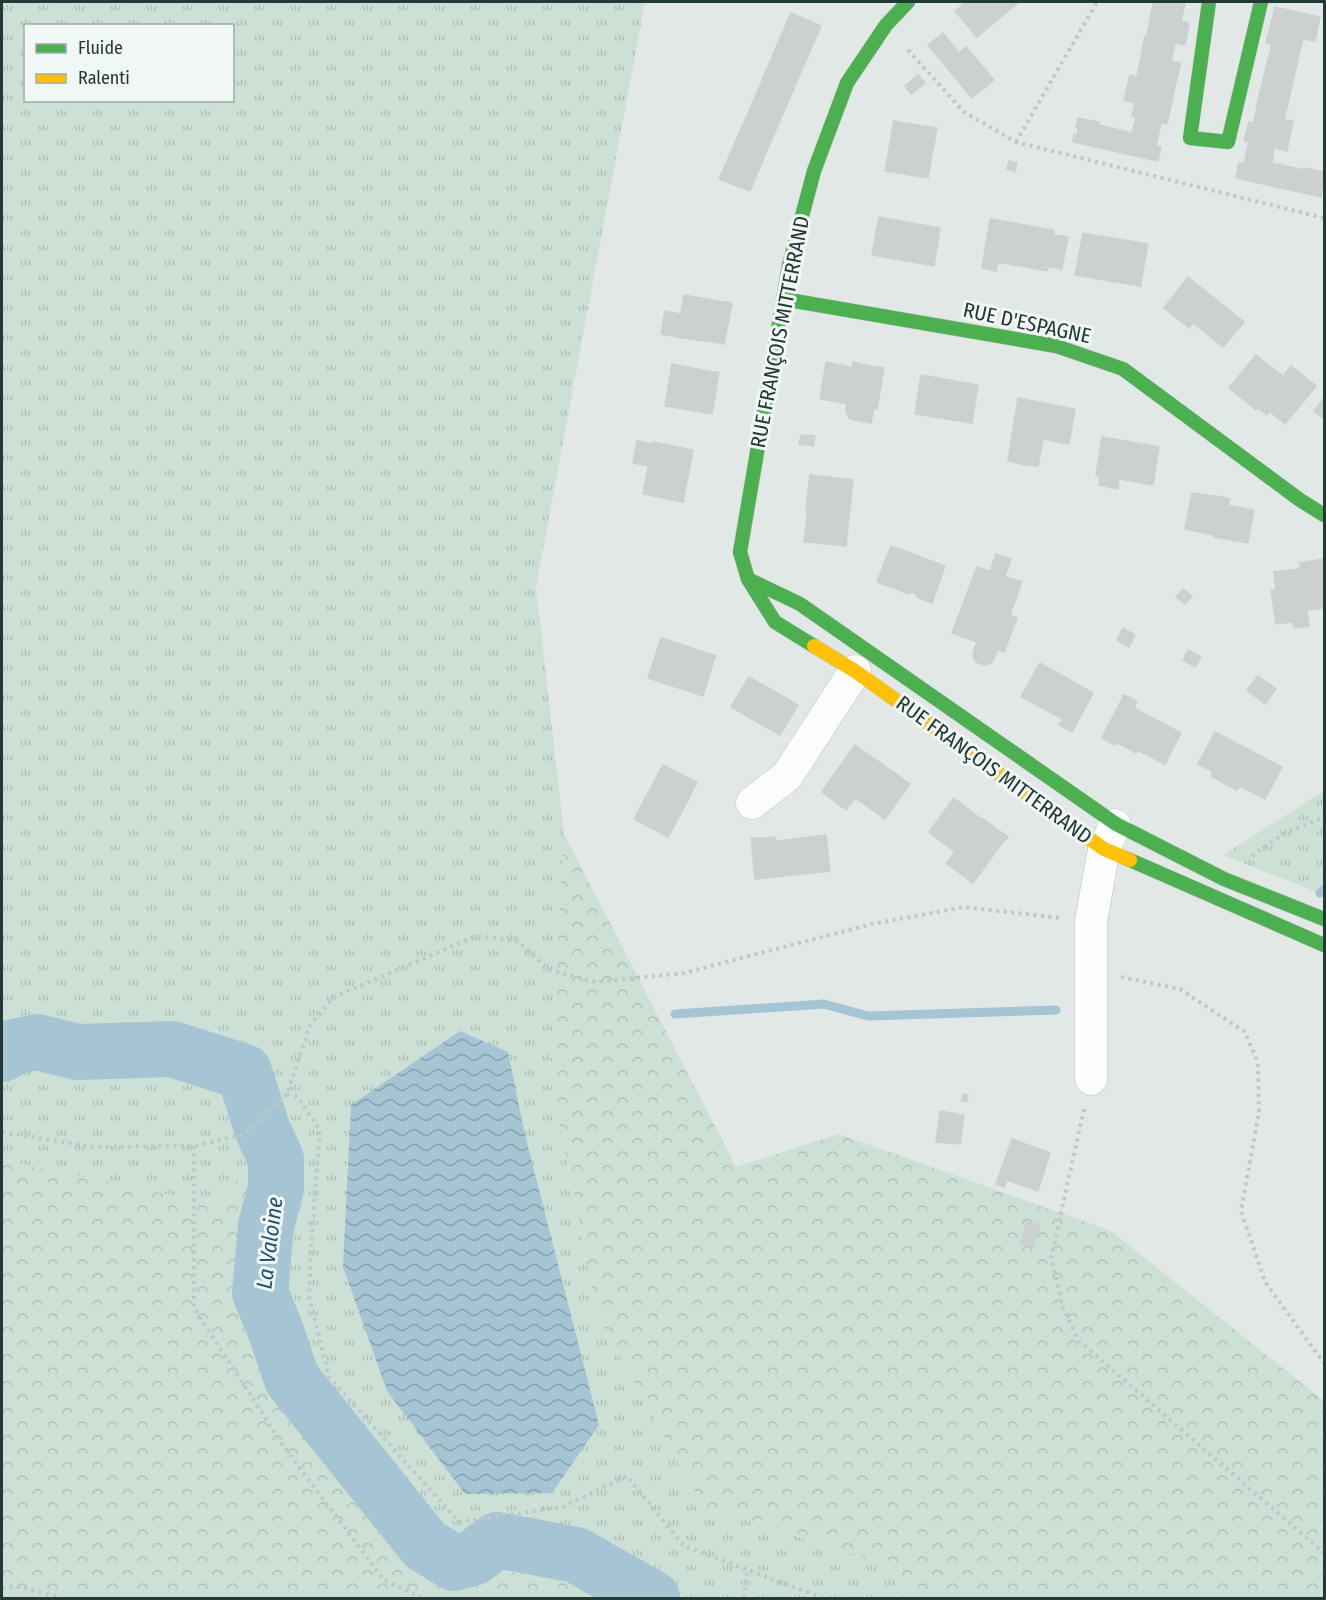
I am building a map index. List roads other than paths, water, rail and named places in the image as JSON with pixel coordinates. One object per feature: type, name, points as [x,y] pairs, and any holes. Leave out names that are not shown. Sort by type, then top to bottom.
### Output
[{"type":"street","name":"RUE FRANÇOIS MITTERRAND","points":[[908,2],[886,25],[847,83],[814,171],[789,265],[740,552],[748,579],[775,622],[855,671],[1110,837],[1312,941],[1324,945]]},
{"type":"street","points":[[1209,2],[1190,138],[1228,142],[1261,2]]},
{"type":"street","name":"RUE D'ESPAGNE","points":[[783,299],[1056,346],[1123,369],[1300,500],[1324,515]]},
{"type":"street","name":"RUE FRANÇOIS MITTERRAND","points":[[748,579],[800,604],[1110,837],[1324,919]]},
{"type":"street","points":[[752,803],[787,776],[855,671]]},
{"type":"street","points":[[1091,1079],[1091,921],[1110,837]]},
{"type":"water","points":[[460,1031],[508,1052],[525,1135],[599,1425],[552,1493],[465,1494],[387,1391],[343,1267],[351,1105]]},
{"type":"water","points":[[17,1034],[50,1036],[66,1051],[78,1052],[101,1045],[147,1046],[179,1050],[244,1072],[260,1072],[272,1087],[281,1114],[279,1121],[281,1128],[292,1149],[292,1180],[288,1185],[293,1205],[290,1226],[285,1230],[272,1231],[265,1295],[277,1306],[282,1315],[284,1326],[299,1356],[300,1373],[311,1404],[322,1413],[352,1450],[393,1493],[409,1517],[435,1548],[443,1552],[463,1554],[480,1545],[497,1540],[576,1539],[595,1542],[617,1553],[618,1562],[630,1581],[647,1584],[666,1598],[643,1598],[576,1555],[498,1545],[454,1563],[425,1545],[376,1480],[309,1405],[292,1379],[260,1293],[266,1226],[276,1188],[276,1159],[255,1083],[180,1053],[115,1047],[79,1055],[62,1052],[35,1039],[12,1044],[2,1052],[7,1041]]},
{"type":"waterway","points":[[1320,893],[1324,890]]},
{"type":"waterway","points":[[675,1014],[824,1004],[868,1016],[1056,1010]]},
{"type":"waterway","name":"La Valoine","points":[[2,1054],[14,1047],[37,1042],[78,1052],[172,1049],[244,1072],[263,1131],[276,1159],[276,1188],[266,1226],[260,1293],[292,1379],[425,1545],[454,1563],[473,1558],[497,1540],[576,1555],[652,1598]]}]
